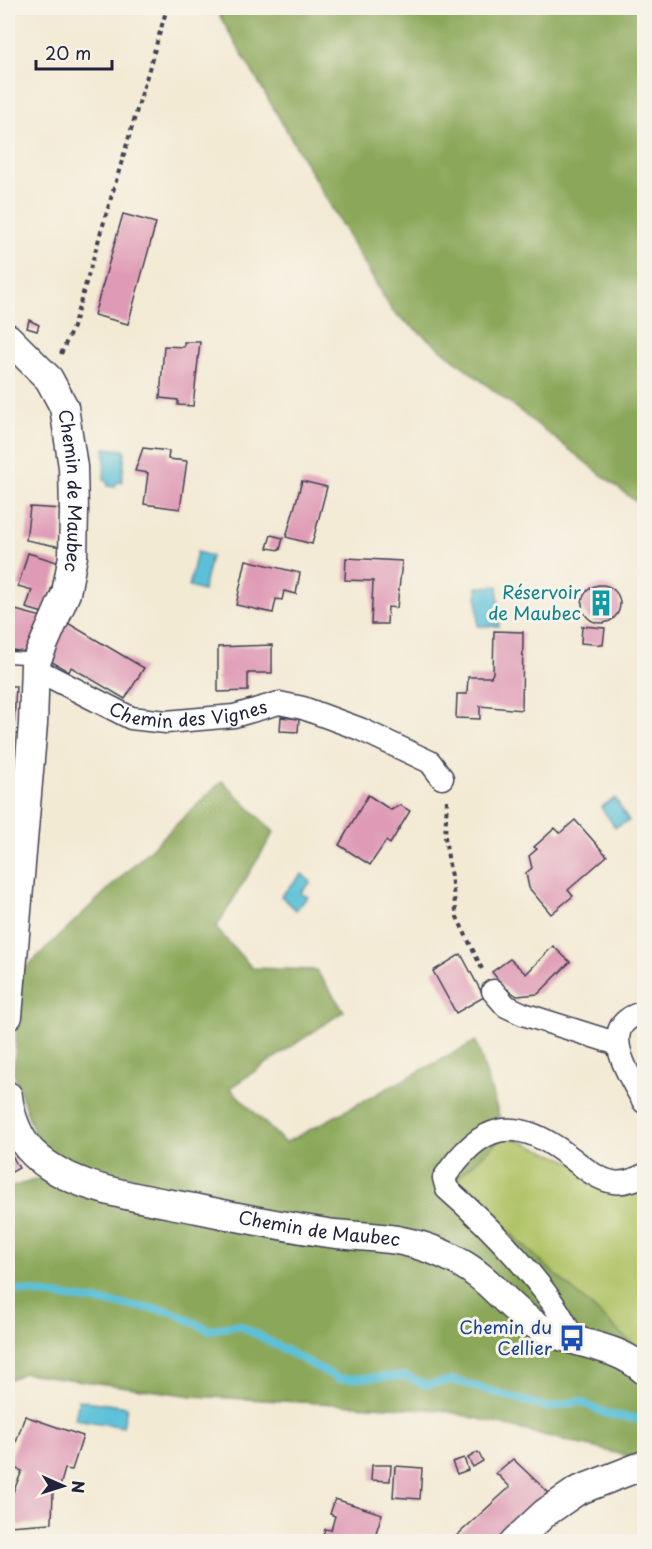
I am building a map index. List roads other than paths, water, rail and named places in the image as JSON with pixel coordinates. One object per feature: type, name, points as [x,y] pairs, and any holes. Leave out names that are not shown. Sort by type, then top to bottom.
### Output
[{"type":"street","name":"Chemin de Maubec","points":[[8,338],[49,379],[64,407],[74,467],[74,556],[66,593],[35,664],[33,724],[8,1016]]},
{"type":"street","name":"Chemin des Vignes","points":[[35,664],[43,673],[131,718],[165,722],[234,717],[279,703],[303,708],[360,729],[430,762],[442,777]]},
{"type":"street","points":[[493,991],[506,1006],[523,1014],[618,1044]]},
{"type":"street","points":[[645,1014],[640,1013],[626,1020],[620,1030],[618,1044],[625,1070],[645,1102]]},
{"type":"street","name":"Chemin de Maubec","points":[[8,1096],[14,1123],[33,1153],[52,1168],[77,1181],[130,1196],[267,1223],[416,1244],[454,1258],[483,1278],[514,1310],[534,1324],[549,1332],[633,1359],[645,1370]]},
{"type":"street","points":[[572,1338],[566,1322],[553,1304],[508,1249],[447,1189],[444,1178],[464,1153],[482,1138],[506,1128],[536,1133],[594,1175],[615,1183],[645,1175]]},
{"type":"street","points":[[514,1542],[545,1513],[577,1491],[645,1465]]},
{"type":"lane","points":[[8,657],[25,658],[35,664]]},
{"type":"water","points":[[105,448],[125,450],[122,482],[117,482],[115,487],[108,486],[107,481],[104,480]]},
{"type":"water","points":[[197,552],[211,556],[203,591],[189,587]]},
{"type":"water","points":[[498,586],[499,626],[478,626],[477,587]]},
{"type":"water","points":[[615,798],[629,821],[615,827],[601,807]]},
{"type":"water","points":[[302,874],[311,882],[300,893],[308,897],[296,910],[281,896]]},
{"type":"water","points":[[79,1400],[127,1407],[123,1427],[75,1419]]},
{"type":"waterway","points":[[8,1289],[170,1311],[209,1330],[239,1325],[339,1379],[406,1376],[426,1385],[453,1380],[549,1408],[579,1401],[607,1414],[644,1420]]},
{"type":"place","name":"Réservoir de Maubec","points":[[601,603]]},
{"type":"place","name":"Chemin du Cellier","points":[[572,1338]]}]
